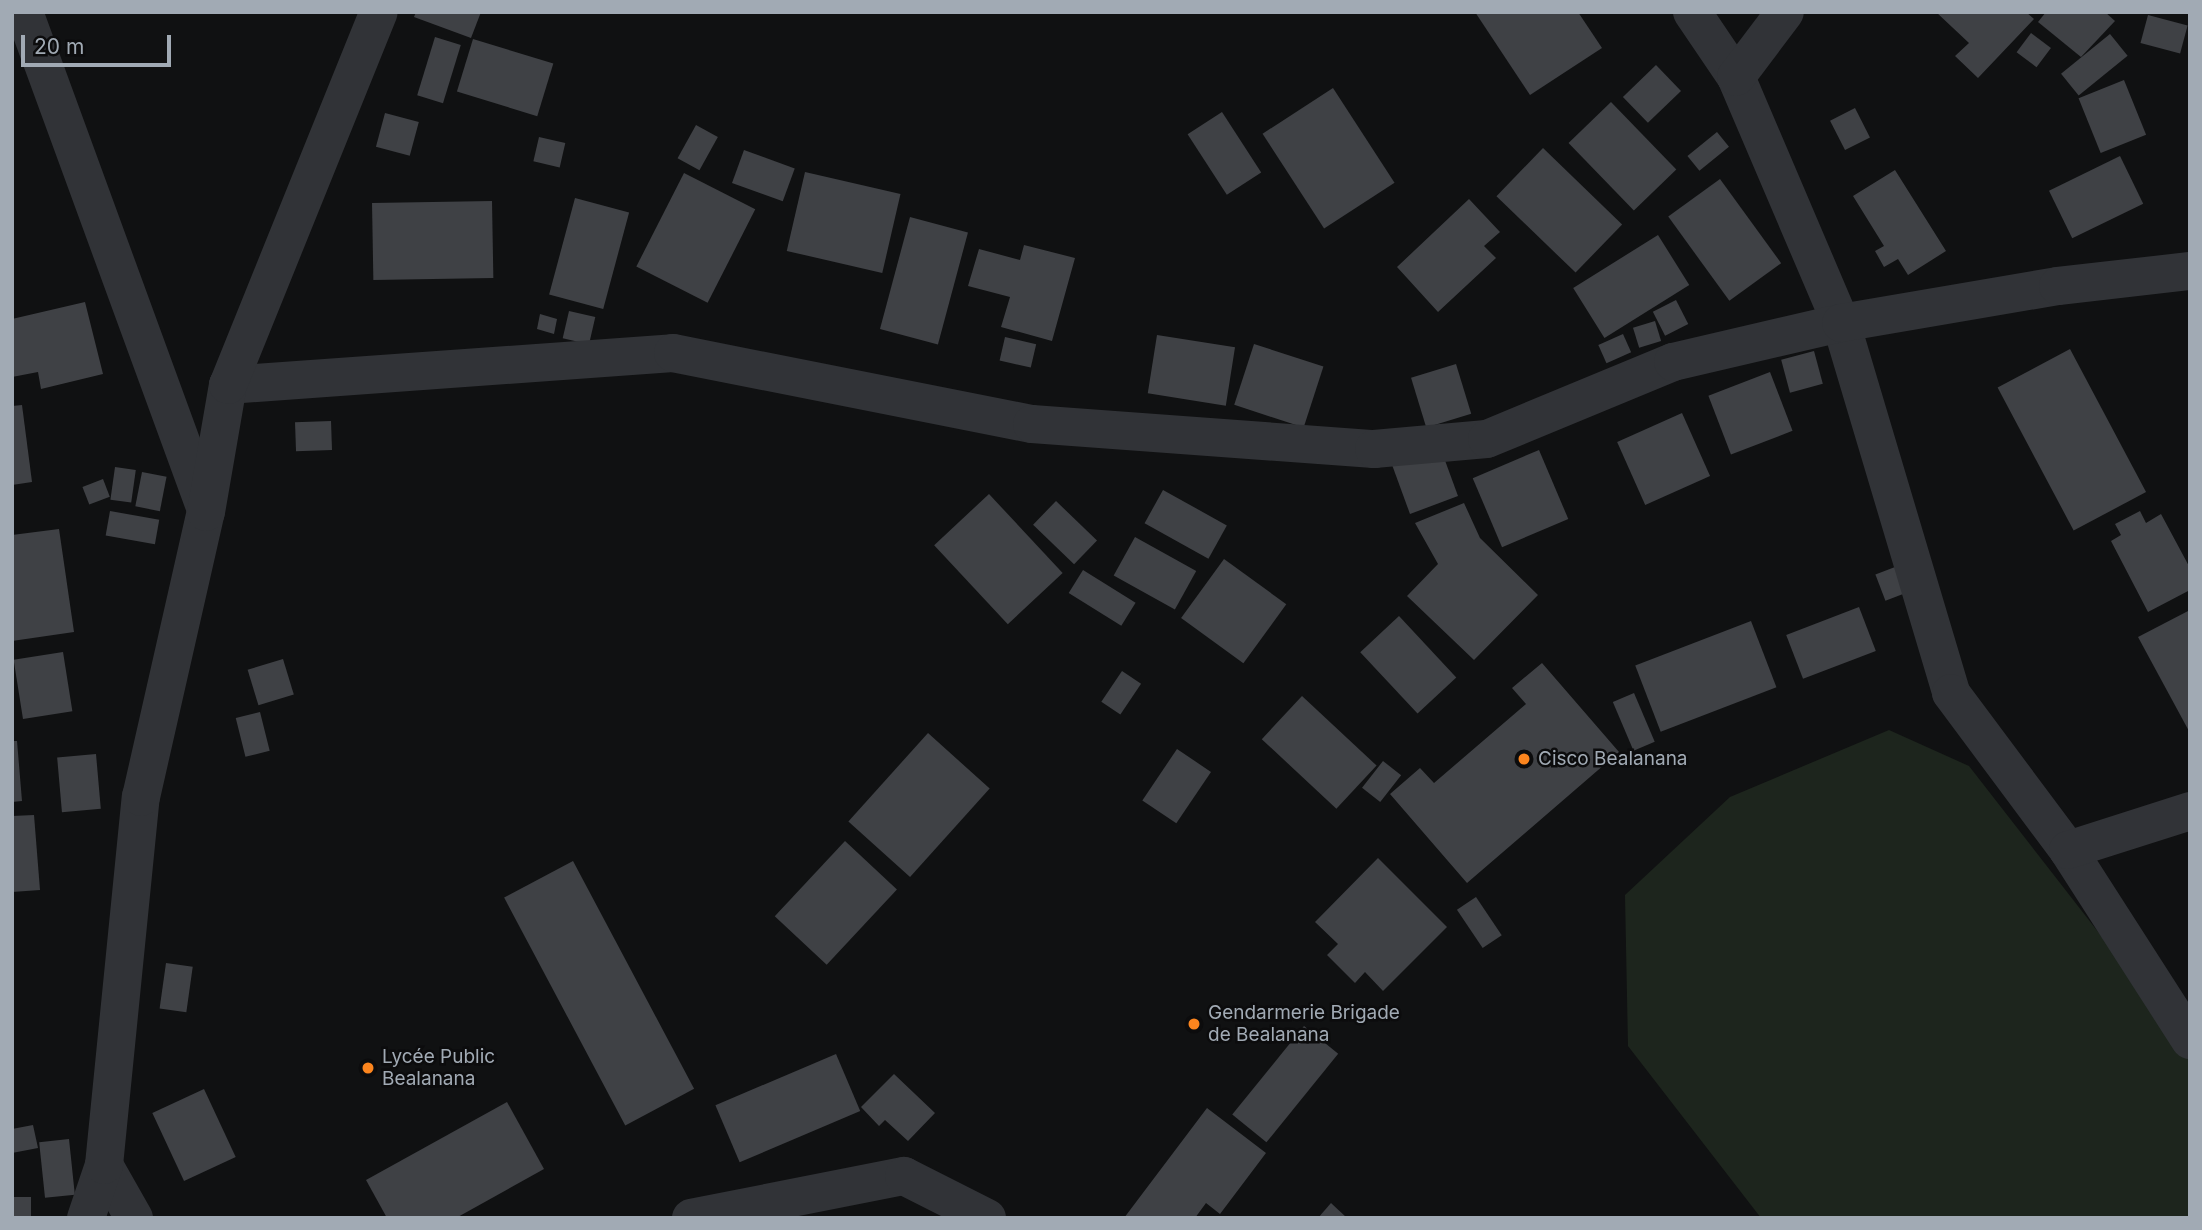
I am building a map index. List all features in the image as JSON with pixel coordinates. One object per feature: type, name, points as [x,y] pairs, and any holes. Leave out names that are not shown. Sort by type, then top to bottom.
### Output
[{"type":"street","points":[[24,12],[206,512]]},
{"type":"street","points":[[86,1218],[104,1166],[141,797],[206,512],[228,385],[379,12]]},
{"type":"street","points":[[1692,12],[1736,77],[1841,323],[1951,693],[2068,850],[2190,1040]]},
{"type":"street","points":[[1736,77],[1785,12]]},
{"type":"street","points":[[228,385],[673,353],[1032,424],[1374,449],[1487,439],[1673,362],[1841,323],[2058,286],[2190,271]]},
{"type":"street","points":[[2068,850],[2190,811]]},
{"type":"street","points":[[104,1166],[134,1218]]},
{"type":"street","points":[[691,1218],[904,1176],[987,1218]]},
{"type":"shaded area","points":[[1889,730],[1969,766],[2190,1050],[2190,1218],[1761,1218],[1628,1046],[1625,895],[1730,797]]},
{"type":"building","points":[[416,12],[481,12],[471,38],[414,17]]},
{"type":"building","points":[[1475,12],[1578,12],[1602,48],[1530,95]]},
{"type":"building","points":[[1936,12],[2026,12],[2034,19],[1978,78],[1955,56],[1969,43]]},
{"type":"building","points":[[2046,12],[2105,12],[2115,21],[2081,57],[2038,22]]},
{"type":"building","points":[[2148,15],[2188,26],[2180,54],[2140,43]]},
{"type":"building","points":[[2031,33],[2051,48],[2037,67],[2017,52]]},
{"type":"building","points":[[2110,34],[2128,56],[2079,95],[2061,74]]},
{"type":"building","points":[[435,37],[461,45],[443,103],[417,95]]},
{"type":"building","points":[[473,39],[553,64],[537,116],[457,92]]},
{"type":"building","points":[[1656,65],[1681,91],[1648,123],[1623,97]]},
{"type":"building","points":[[2124,80],[2146,135],[2101,153],[2079,98]]},
{"type":"building","points":[[1333,88],[1395,183],[1324,229],[1263,134]]},
{"type":"building","points":[[1611,102],[1676,170],[1634,211],[1569,143]]},
{"type":"building","points":[[1855,108],[1870,137],[1845,150],[1830,121]]},
{"type":"building","points":[[1222,112],[1261,172],[1227,195],[1188,134]]},
{"type":"building","points":[[385,113],[419,122],[410,156],[376,147]]},
{"type":"building","points":[[696,125],[718,137],[699,170],[678,158]]},
{"type":"building","points":[[1717,132],[1729,147],[1699,171],[1687,156]]},
{"type":"building","points":[[539,137],[565,143],[560,167],[533,161]]},
{"type":"building","points":[[1543,148],[1622,224],[1576,273],[1496,196]]},
{"type":"building","points":[[744,150],[795,168],[783,201],[732,183]]},
{"type":"building","points":[[2120,156],[2143,204],[2072,238],[2049,191]]},
{"type":"building","points":[[1895,170],[1946,251],[1908,275],[1898,259],[1884,267],[1875,251],[1884,246],[1853,196]]},
{"type":"building","points":[[805,172],[900,194],[882,273],[787,251]]},
{"type":"building","points":[[684,173],[755,209],[708,303],[636,267]]},
{"type":"building","points":[[1720,179],[1781,263],[1729,301],[1668,217]]},
{"type":"building","points":[[575,198],[629,212],[603,309],[549,295]]},
{"type":"building","points":[[1469,199],[1500,232],[1484,246],[1496,258],[1438,312],[1397,267]]},
{"type":"building","points":[[492,201],[493,278],[373,280],[372,203]]},
{"type":"building","points":[[910,217],[968,233],[938,345],[880,329]]},
{"type":"building","points":[[1658,235],[1689,285],[1604,338],[1573,288]]},
{"type":"building","points":[[1024,245],[1075,258],[1052,341],[1001,327],[1010,297],[968,286],[979,249],[1020,260]]},
{"type":"building","points":[[1676,300],[1688,324],[1665,336],[1653,312]]},
{"type":"building","points":[[85,302],[103,374],[41,389],[38,372],[12,377],[12,319]]},
{"type":"building","points":[[569,311],[595,317],[589,344],[563,338]]},
{"type":"building","points":[[540,314],[557,319],[554,334],[537,329]]},
{"type":"building","points":[[1655,321],[1661,341],[1639,348],[1633,328]]},
{"type":"building","points":[[1623,334],[1631,352],[1606,363],[1598,345]]},
{"type":"building","points":[[1157,335],[1235,347],[1226,406],[1148,393]]},
{"type":"building","points":[[1005,337],[1036,344],[1031,368],[1000,360]]},
{"type":"building","points":[[1254,344],[1323,367],[1304,427],[1234,405]]},
{"type":"building","points":[[2070,349],[2146,492],[2074,531],[1998,387]]},
{"type":"building","points":[[1814,351],[1823,384],[1790,393],[1781,360]]},
{"type":"building","points":[[1456,364],[1471,414],[1426,427],[1411,378]]},
{"type":"building","points":[[1770,372],[1793,431],[1731,454],[1708,396]]},
{"type":"building","points":[[22,405],[32,482],[12,485],[12,406]]},
{"type":"building","points":[[1682,413],[1710,476],[1645,505],[1617,442]]},
{"type":"building","points":[[331,421],[332,450],[296,451],[295,422]]},
{"type":"building","points":[[1539,450],[1568,519],[1502,547],[1473,478]]},
{"type":"building","points":[[1443,455],[1458,496],[1410,514],[1391,462]]},
{"type":"building","points":[[115,467],[136,470],[131,503],[110,500]]},
{"type":"building","points":[[142,472],[167,477],[160,511],[135,506]]},
{"type":"building","points":[[103,479],[110,497],[89,505],[82,487]]},
{"type":"building","points":[[1163,490],[1227,525],[1208,559],[1145,523]]},
{"type":"building","points":[[989,494],[1063,573],[1008,624],[934,545]]},
{"type":"building","points":[[1056,501],[1097,541],[1074,564],[1033,525]]},
{"type":"building","points":[[1464,503],[1480,538],[1538,595],[1474,660],[1407,596],[1438,564],[1415,523]]},
{"type":"building","points":[[110,511],[159,520],[155,544],[106,536]]},
{"type":"building","points":[[2140,511],[2146,523],[2161,514],[2190,568],[2190,590],[2148,612],[2111,541],[2121,535],[2115,524]]},
{"type":"building","points":[[59,529],[74,632],[12,641],[12,535]]},
{"type":"building","points":[[1135,537],[1196,571],[1175,609],[1114,575]]},
{"type":"building","points":[[1224,559],[1286,604],[1243,663],[1181,618]]},
{"type":"building","points":[[1895,567],[1905,593],[1885,601],[1875,575]]},
{"type":"building","points":[[1083,570],[1136,603],[1121,626],[1069,593]]},
{"type":"building","points":[[1859,607],[1876,651],[1803,679],[1786,635]]},
{"type":"building","points":[[2190,610],[2190,733],[2138,637]]},
{"type":"building","points":[[1399,616],[1456,677],[1418,714],[1360,652]]},
{"type":"building","points":[[1751,621],[1776,687],[1661,732],[1635,665]]},
{"type":"building","points":[[63,652],[72,711],[23,719],[14,660]]},
{"type":"building","points":[[283,659],[294,694],[258,705],[248,670]]},
{"type":"building","points":[[1542,663],[1619,752],[1467,883],[1390,794],[1420,768],[1434,783],[1526,704],[1512,688]]},
{"type":"building","points":[[1122,671],[1141,684],[1120,715],[1101,702]]},
{"type":"building","points":[[1634,693],[1655,742],[1634,751],[1613,702]]},
{"type":"building","points":[[1302,696],[1377,766],[1336,809],[1262,739]]},
{"type":"building","points":[[260,712],[270,751],[245,757],[236,718]]},
{"type":"building","points":[[928,733],[990,789],[910,877],[848,821]]},
{"type":"building","points":[[12,741],[17,741],[22,801],[12,802]]},
{"type":"building","points":[[1177,749],[1211,772],[1176,823],[1142,800]]},
{"type":"building","points":[[96,754],[101,809],[62,812],[57,757]]},
{"type":"building","points":[[1383,761],[1401,775],[1380,802],[1362,788]]},
{"type":"building","points":[[34,815],[40,890],[12,892],[12,816]]},
{"type":"building","points":[[845,841],[897,889],[827,965],[775,916]]},
{"type":"building","points":[[1378,858],[1447,927],[1383,991],[1365,972],[1355,983],[1327,955],[1338,944],[1315,922]]},
{"type":"building","points":[[573,861],[694,1089],[625,1125],[504,898]]},
{"type":"building","points":[[1476,897],[1502,935],[1483,948],[1457,910]]},
{"type":"building","points":[[166,963],[193,967],[186,1012],[160,1009]]},
{"type":"building","points":[[1304,1026],[1338,1054],[1266,1142],[1232,1115]]},
{"type":"building","points":[[836,1054],[860,1111],[740,1162],[715,1105]]},
{"type":"building","points":[[894,1074],[935,1113],[908,1141],[885,1120],[879,1126],[861,1107]]},
{"type":"building","points":[[204,1089],[236,1157],[184,1181],[152,1113]]},
{"type":"building","points":[[507,1102],[544,1169],[456,1218],[387,1218],[366,1180]]},
{"type":"building","points":[[1207,1108],[1266,1153],[1220,1214],[1206,1203],[1195,1218],[1124,1218]]},
{"type":"building","points":[[33,1125],[38,1148],[12,1153],[12,1129]]},
{"type":"building","points":[[69,1139],[75,1195],[45,1198],[39,1142]]},
{"type":"building","points":[[12,1197],[31,1197],[31,1218],[12,1218]]},
{"type":"building","points":[[1331,1203],[1347,1218],[1318,1218]]},
{"type":"place","name":"Cisco Bealanana","points":[[1524,759]]},
{"type":"place","name":"Gendarmerie Brigade de Bealanana","points":[[1194,1024]]},
{"type":"place","name":"Lycée Public Bealanana","points":[[368,1068]]}]
